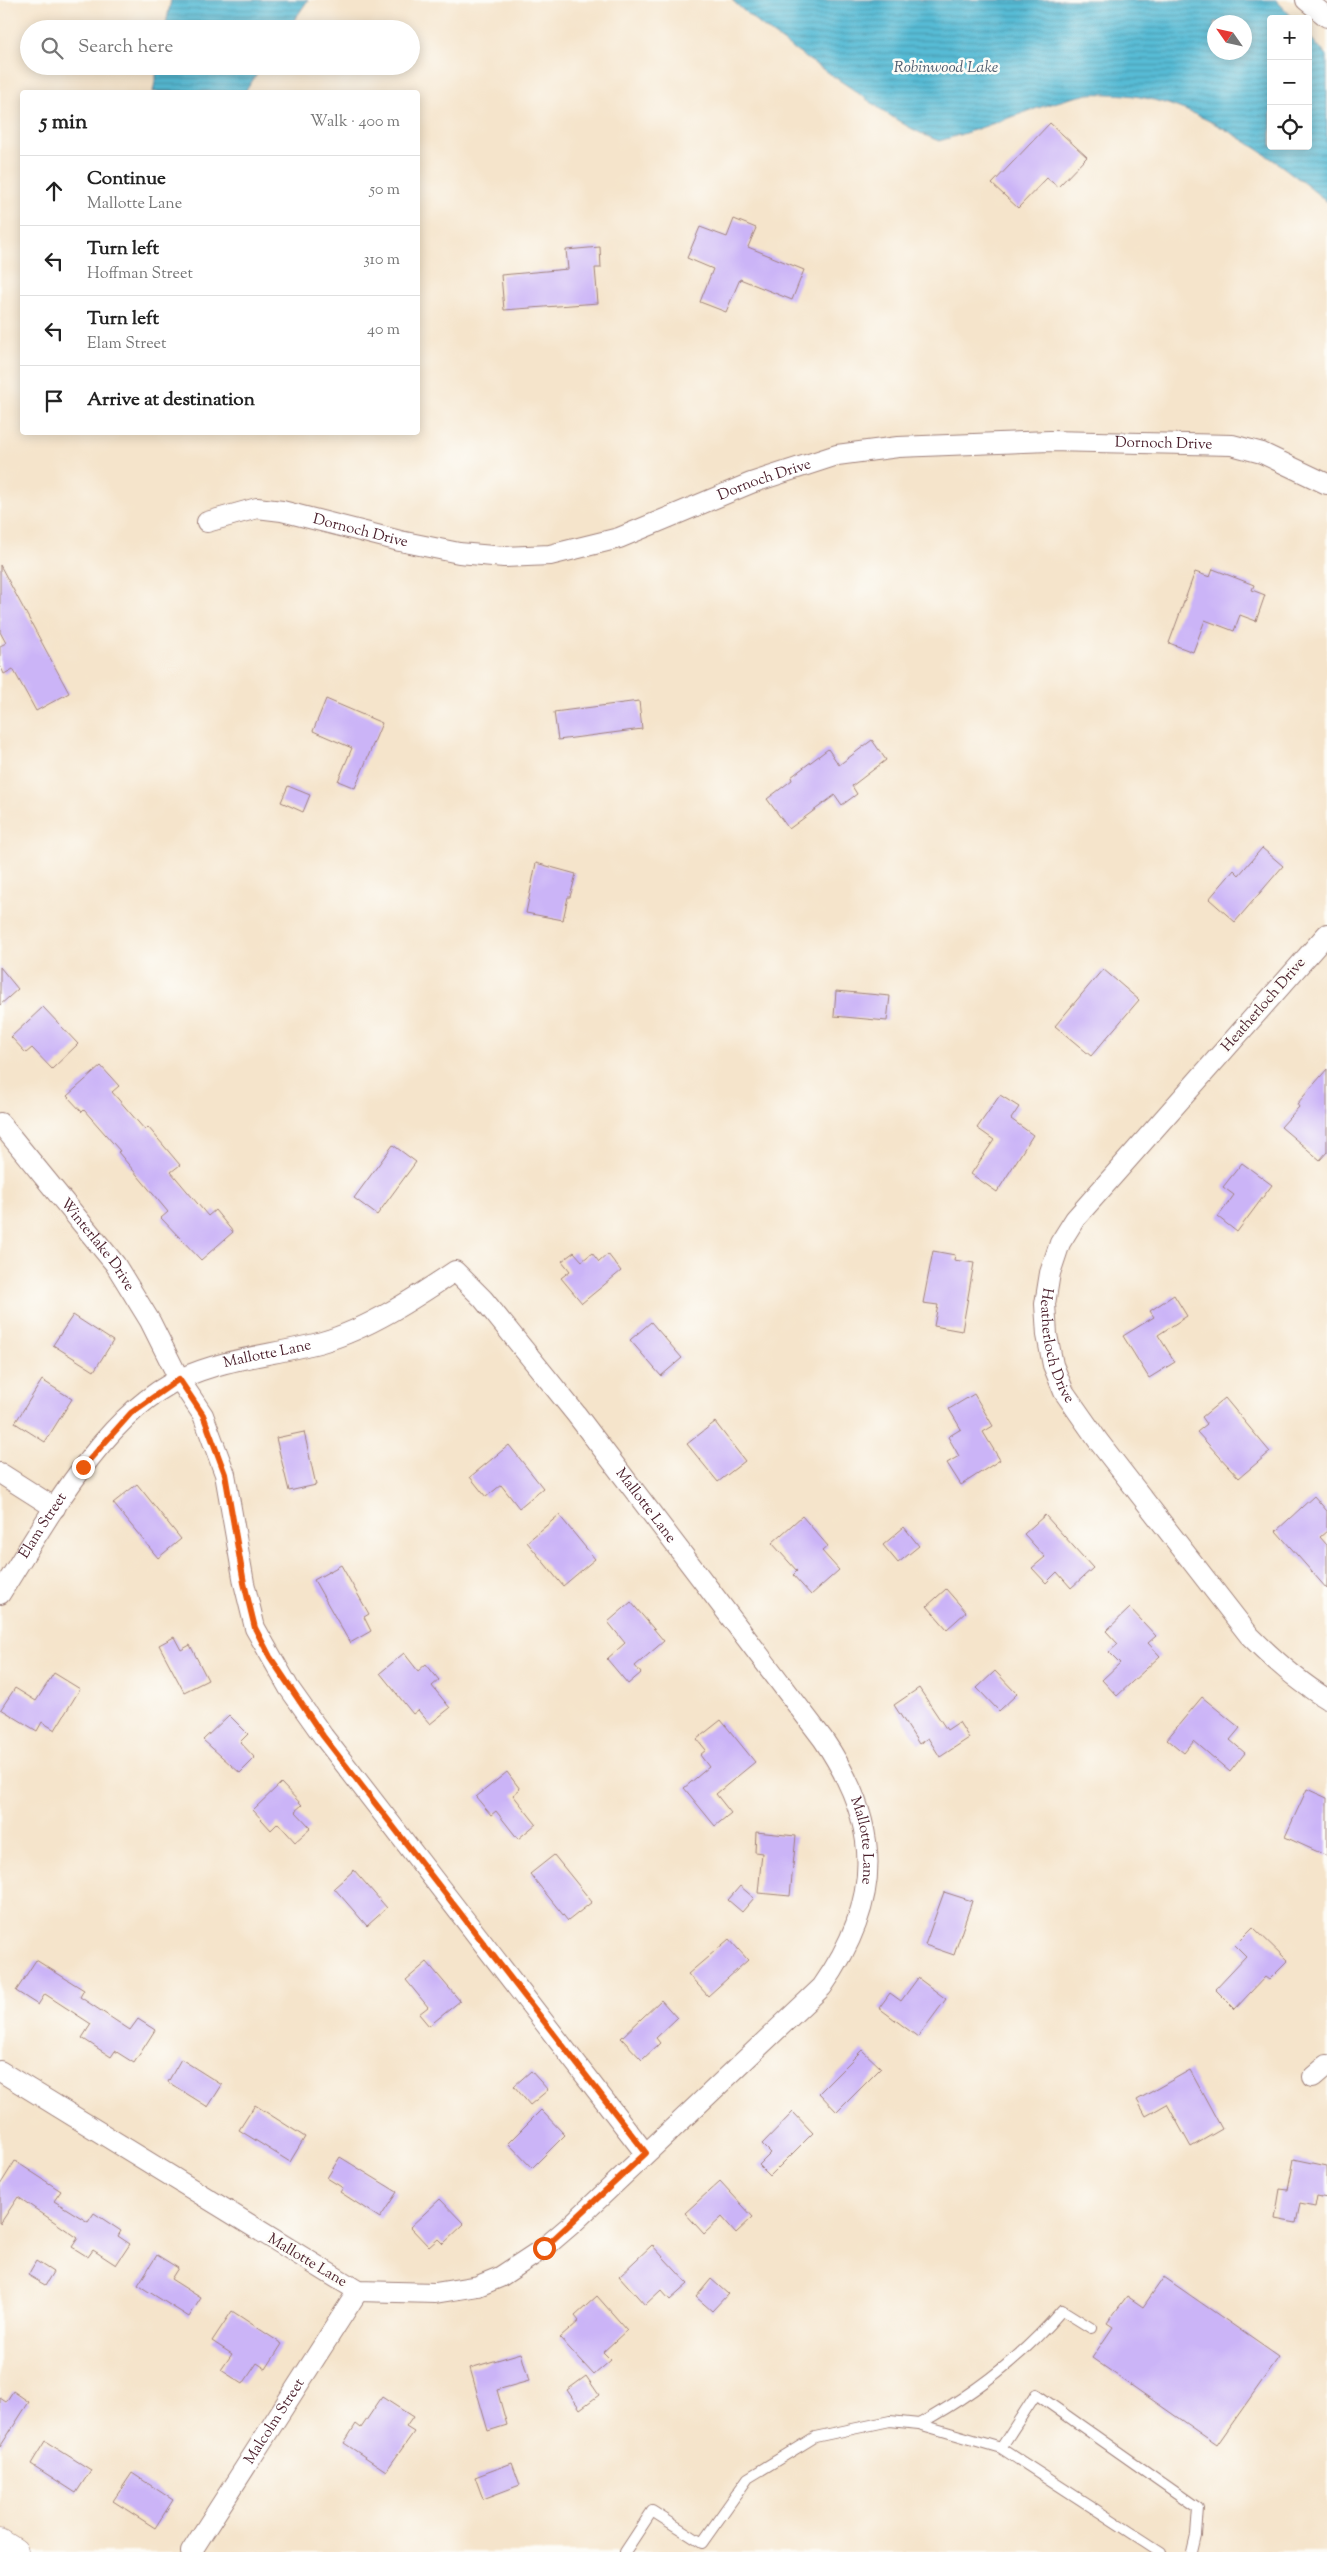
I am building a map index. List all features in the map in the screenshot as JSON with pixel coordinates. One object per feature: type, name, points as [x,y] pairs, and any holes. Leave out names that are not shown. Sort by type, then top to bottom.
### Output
[{"type":"main road","points":[[0,2543],[14,2552]]},
{"type":"street","points":[[1306,0],[1327,17]]},
{"type":"street","name":"Dornoch Drive","points":[[208,522],[257,508],[287,512],[400,541],[459,553],[497,556],[550,555],[580,549],[639,531],[750,483],[837,456],[898,447],[1050,441],[1232,445],[1268,455],[1327,484]]},
{"type":"street","name":"Heatherloch Drive","points":[[1327,934],[1075,1219],[1060,1243],[1050,1273],[1045,1304],[1046,1334],[1053,1365],[1064,1392],[1100,1442],[1249,1635],[1270,1657],[1311,1690],[1327,1699]]},
{"type":"street","name":"Winterlake Drive","points":[[0,1123],[115,1264],[150,1321],[179,1379],[203,1415],[225,1474],[244,1583],[255,1628],[270,1657],[323,1736],[646,2153]]},
{"type":"street","name":"Mallotte Lane","points":[[0,2071],[358,2291],[435,2293],[478,2286],[500,2277],[544,2248],[572,2224],[822,1987],[841,1959],[863,1903],[868,1856],[860,1811],[841,1766],[823,1739],[576,1414],[483,1298],[455,1271],[414,1299],[325,1341],[234,1361],[179,1379]]},
{"type":"street","name":"Elam Street","points":[[0,1594],[83,1467],[131,1413],[179,1379]]},
{"type":"street","points":[[0,1473],[55,1508]]},
{"type":"street","name":"Malcolm Street","points":[[191,2552],[358,2291]]},
{"type":"lane","points":[[919,2424],[951,2406],[1008,2362],[1043,2333],[1062,2310],[1091,2328]]},
{"type":"lane","points":[[1001,2448],[1036,2394],[1198,2508],[1196,2535],[1192,2552]]},
{"type":"lane","points":[[626,2552],[652,2511],[699,2548],[748,2478],[815,2437],[890,2421],[919,2424],[1001,2448],[1161,2552]]},
{"type":"water","points":[[171,0],[308,0],[294,20],[167,20]]},
{"type":"water","name":"Robinwood Lake","points":[[732,0],[1276,0],[1290,15],[1267,15],[1267,150],[1312,150],[1312,39],[1327,56],[1327,202],[1280,165],[1226,130],[1169,104],[1140,97],[1088,94],[1050,104],[939,141],[893,118],[760,24]]},
{"type":"water","points":[[156,75],[256,75],[246,90],[153,90]]},
{"type":"building","points":[[1050,123],[1087,157],[1058,187],[1047,178],[1018,208],[992,184]]},
{"type":"building","points":[[734,219],[756,228],[748,247],[804,270],[792,300],[740,279],[726,312],[700,302],[713,269],[687,258],[700,227],[727,237]]},
{"type":"building","points":[[600,247],[601,268],[595,268],[598,303],[504,310],[501,275],[568,269],[566,250]]},
{"type":"building","points":[[0,565],[69,693],[36,711],[13,669],[4,674],[0,665],[0,646],[6,643],[0,632]]},
{"type":"building","points":[[1213,569],[1254,585],[1252,590],[1265,595],[1256,621],[1240,615],[1234,631],[1205,620],[1193,652],[1169,643],[1195,572],[1210,577]]},
{"type":"building","points":[[326,699],[382,723],[355,788],[338,781],[352,748],[313,731]]},
{"type":"building","points":[[639,701],[642,729],[558,740],[554,712]]},
{"type":"building","points":[[872,740],[886,760],[852,786],[857,794],[842,805],[835,795],[789,829],[767,799],[792,780],[791,777],[828,749],[839,765]]},
{"type":"building","points":[[288,786],[310,795],[303,812],[281,802]]},
{"type":"building","points":[[1262,848],[1283,866],[1235,922],[1209,899],[1234,870],[1239,875]]},
{"type":"building","points":[[536,863],[576,874],[563,920],[526,913]]},
{"type":"building","points":[[0,967],[18,989],[0,1005]]},
{"type":"building","points":[[1103,969],[1139,1000],[1091,1056],[1055,1026]]},
{"type":"building","points":[[836,991],[890,996],[887,1021],[834,1016]]},
{"type":"building","points":[[43,1007],[78,1044],[52,1069],[32,1048],[26,1053],[11,1037]]},
{"type":"building","points":[[101,1066],[119,1086],[112,1092],[145,1130],[148,1127],[180,1165],[171,1172],[208,1216],[215,1210],[233,1232],[201,1260],[161,1218],[168,1212],[118,1152],[120,1151],[84,1110],[82,1112],[67,1096]]},
{"type":"building","points":[[1327,1069],[1327,1152],[1320,1160],[1281,1127],[1299,1107],[1297,1104]]},
{"type":"building","points":[[1000,1095],[1019,1107],[1011,1119],[1033,1135],[997,1192],[971,1174],[994,1140],[977,1128]]},
{"type":"building","points":[[393,1145],[416,1162],[377,1215],[354,1198]]},
{"type":"building","points":[[1242,1163],[1272,1185],[1237,1232],[1218,1217],[1234,1195],[1223,1187]]},
{"type":"building","points":[[933,1251],[955,1255],[954,1260],[974,1263],[962,1331],[934,1326],[938,1305],[923,1303]]},
{"type":"building","points":[[574,1252],[582,1261],[592,1253],[599,1262],[608,1254],[621,1271],[582,1303],[561,1278],[570,1271],[562,1261]]},
{"type":"building","points":[[1174,1295],[1187,1316],[1158,1335],[1175,1362],[1149,1378],[1123,1336],[1154,1317],[1150,1311]]},
{"type":"building","points":[[73,1315],[113,1341],[94,1371],[53,1345]]},
{"type":"building","points":[[651,1322],[682,1358],[661,1376],[630,1340]]},
{"type":"building","points":[[42,1380],[72,1399],[45,1442],[15,1423]]},
{"type":"building","points":[[974,1394],[993,1426],[983,1432],[1000,1460],[961,1485],[947,1463],[959,1456],[948,1437],[961,1429],[949,1409]]},
{"type":"building","points":[[1225,1398],[1270,1452],[1239,1478],[1197,1432],[1207,1424],[1202,1417]]},
{"type":"building","points":[[715,1422],[745,1461],[718,1482],[687,1444]]},
{"type":"building","points":[[304,1432],[316,1485],[289,1491],[276,1438]]},
{"type":"building","points":[[509,1445],[543,1488],[519,1508],[501,1485],[486,1497],[470,1477]]},
{"type":"building","points":[[137,1484],[181,1539],[158,1558],[113,1503]]},
{"type":"building","points":[[1314,1496],[1327,1511],[1327,1531],[1320,1537],[1327,1545],[1327,1589],[1276,1531]]},
{"type":"building","points":[[559,1515],[595,1559],[563,1586],[527,1542]]},
{"type":"building","points":[[1045,1515],[1093,1568],[1071,1588],[1057,1572],[1046,1583],[1032,1568],[1045,1557],[1024,1534]]},
{"type":"building","points":[[802,1516],[828,1546],[822,1551],[839,1570],[811,1595],[793,1575],[797,1571],[772,1543]]},
{"type":"building","points":[[904,1527],[919,1546],[898,1563],[883,1545]]},
{"type":"building","points":[[341,1565],[369,1614],[364,1617],[371,1631],[350,1643],[314,1580]]},
{"type":"building","points":[[946,1589],[966,1612],[947,1629],[927,1606]]},
{"type":"building","points":[[631,1602],[664,1641],[635,1666],[641,1673],[628,1684],[607,1659],[625,1643],[608,1622]]},
{"type":"building","points":[[1130,1608],[1156,1636],[1148,1643],[1160,1656],[1117,1696],[1102,1680],[1120,1663],[1109,1652],[1118,1644],[1106,1631]]},
{"type":"building","points":[[174,1637],[181,1650],[190,1645],[208,1680],[184,1692],[159,1645]]},
{"type":"building","points":[[404,1653],[418,1671],[426,1664],[439,1680],[432,1686],[450,1708],[430,1724],[418,1710],[413,1714],[380,1673]]},
{"type":"building","points":[[995,1671],[1017,1694],[999,1711],[977,1688]]},
{"type":"building","points":[[54,1673],[80,1689],[55,1730],[42,1722],[37,1731],[1,1709],[15,1688],[36,1701]]},
{"type":"building","points":[[919,1688],[947,1730],[959,1722],[969,1738],[940,1757],[928,1738],[919,1744],[894,1705]]},
{"type":"building","points":[[1202,1697],[1240,1728],[1230,1740],[1245,1753],[1230,1772],[1194,1741],[1184,1753],[1167,1739]]},
{"type":"building","points":[[229,1715],[248,1734],[240,1742],[255,1758],[240,1773],[203,1740]]},
{"type":"building","points":[[721,1720],[755,1762],[716,1794],[731,1813],[715,1826],[684,1788],[709,1767],[700,1755],[706,1750],[697,1739]]},
{"type":"building","points":[[507,1772],[520,1789],[513,1795],[536,1824],[518,1839],[496,1811],[491,1815],[476,1797]]},
{"type":"building","points":[[281,1783],[302,1805],[295,1811],[311,1828],[295,1842],[278,1823],[271,1830],[253,1810]]},
{"type":"building","points":[[1307,1789],[1327,1798],[1327,1856],[1285,1837]]},
{"type":"building","points":[[756,1832],[796,1836],[790,1896],[758,1893],[762,1853],[755,1852]]},
{"type":"building","points":[[554,1855],[592,1902],[568,1921],[530,1874]]},
{"type":"building","points":[[354,1870],[387,1908],[367,1926],[334,1888]]},
{"type":"building","points":[[740,1886],[754,1898],[742,1912],[728,1900]]},
{"type":"building","points":[[944,1892],[972,1901],[954,1955],[925,1945]]},
{"type":"building","points":[[1253,1927],[1288,1961],[1269,1980],[1265,1977],[1235,2009],[1215,1989],[1246,1956],[1235,1945]]},
{"type":"building","points":[[729,1939],[748,1960],[708,1996],[688,1974]]},
{"type":"building","points":[[36,1960],[84,1990],[80,1997],[130,2030],[138,2019],[155,2030],[134,2063],[115,2051],[111,2057],[82,2038],[91,2024],[45,1994],[38,2005],[16,1991]]},
{"type":"building","points":[[427,1962],[460,2001],[429,2026],[419,2014],[428,2007],[406,1980]]},
{"type":"building","points":[[918,1978],[946,1999],[918,2037],[879,2008],[890,1993],[901,2001]]},
{"type":"building","points":[[661,2000],[677,2018],[656,2038],[660,2043],[642,2060],[621,2038]]},
{"type":"building","points":[[862,2050],[881,2068],[837,2112],[819,2093]]},
{"type":"building","points":[[181,2059],[222,2085],[208,2107],[168,2082]]},
{"type":"building","points":[[1190,2070],[1222,2129],[1191,2147],[1167,2104],[1146,2116],[1137,2100]]},
{"type":"building","points":[[531,2071],[548,2090],[530,2105],[514,2086]]},
{"type":"building","points":[[255,2105],[305,2137],[290,2162],[239,2130]]},
{"type":"building","points":[[541,2110],[565,2135],[532,2168],[508,2143]]},
{"type":"building","points":[[793,2112],[813,2133],[770,2176],[759,2165],[771,2153],[762,2144]]},
{"type":"building","points":[[340,2157],[397,2192],[380,2218],[340,2192],[343,2188],[327,2178]]},
{"type":"building","points":[[1294,2159],[1327,2166],[1327,2198],[1317,2196],[1315,2207],[1300,2204],[1296,2223],[1275,2219],[1280,2189],[1288,2190]]},
{"type":"building","points":[[15,2161],[61,2191],[54,2201],[88,2222],[94,2213],[121,2231],[118,2236],[130,2244],[116,2265],[93,2250],[88,2257],[72,2247],[78,2238],[18,2197],[0,2224],[0,2185]]},
{"type":"building","points":[[720,2181],[753,2217],[736,2233],[722,2217],[704,2234],[685,2213]]},
{"type":"building","points":[[440,2199],[464,2224],[443,2244],[438,2239],[429,2247],[410,2227]]},
{"type":"building","points":[[652,2245],[688,2284],[670,2300],[661,2290],[645,2305],[619,2276]]},
{"type":"building","points":[[157,2255],[178,2268],[171,2279],[201,2298],[189,2317],[138,2285]]},
{"type":"building","points":[[36,2261],[53,2272],[45,2285],[28,2275]]},
{"type":"building","points":[[1164,2277],[1279,2357],[1217,2445],[1092,2358],[1113,2327],[1107,2323],[1127,2296],[1143,2307]]},
{"type":"building","points":[[711,2279],[728,2294],[712,2311],[696,2297]]},
{"type":"building","points":[[597,2296],[627,2330],[603,2352],[611,2360],[594,2375],[560,2338],[579,2321],[575,2316]]},
{"type":"building","points":[[232,2311],[282,2344],[266,2369],[257,2363],[243,2384],[221,2370],[232,2354],[212,2341]]},
{"type":"building","points":[[521,2353],[529,2381],[497,2390],[507,2425],[488,2431],[470,2368]]},
{"type":"building","points":[[586,2376],[599,2395],[580,2409],[567,2390]]},
{"type":"building","points":[[13,2391],[29,2402],[0,2447],[0,2398],[6,2402]]},
{"type":"building","points":[[382,2397],[413,2417],[406,2427],[414,2432],[386,2471],[344,2443],[356,2424],[361,2428]]},
{"type":"building","points":[[45,2441],[91,2470],[76,2493],[31,2464]]},
{"type":"building","points":[[512,2463],[520,2485],[483,2499],[475,2477]]},
{"type":"building","points":[[132,2473],[173,2500],[155,2528],[113,2501]]},
{"type":"route","points":[[83,1467],[131,1413],[148,1399],[179,1379],[203,1415],[225,1474],[244,1583],[255,1628],[270,1657],[323,1736],[646,2153],[572,2224],[544,2248]]}]
